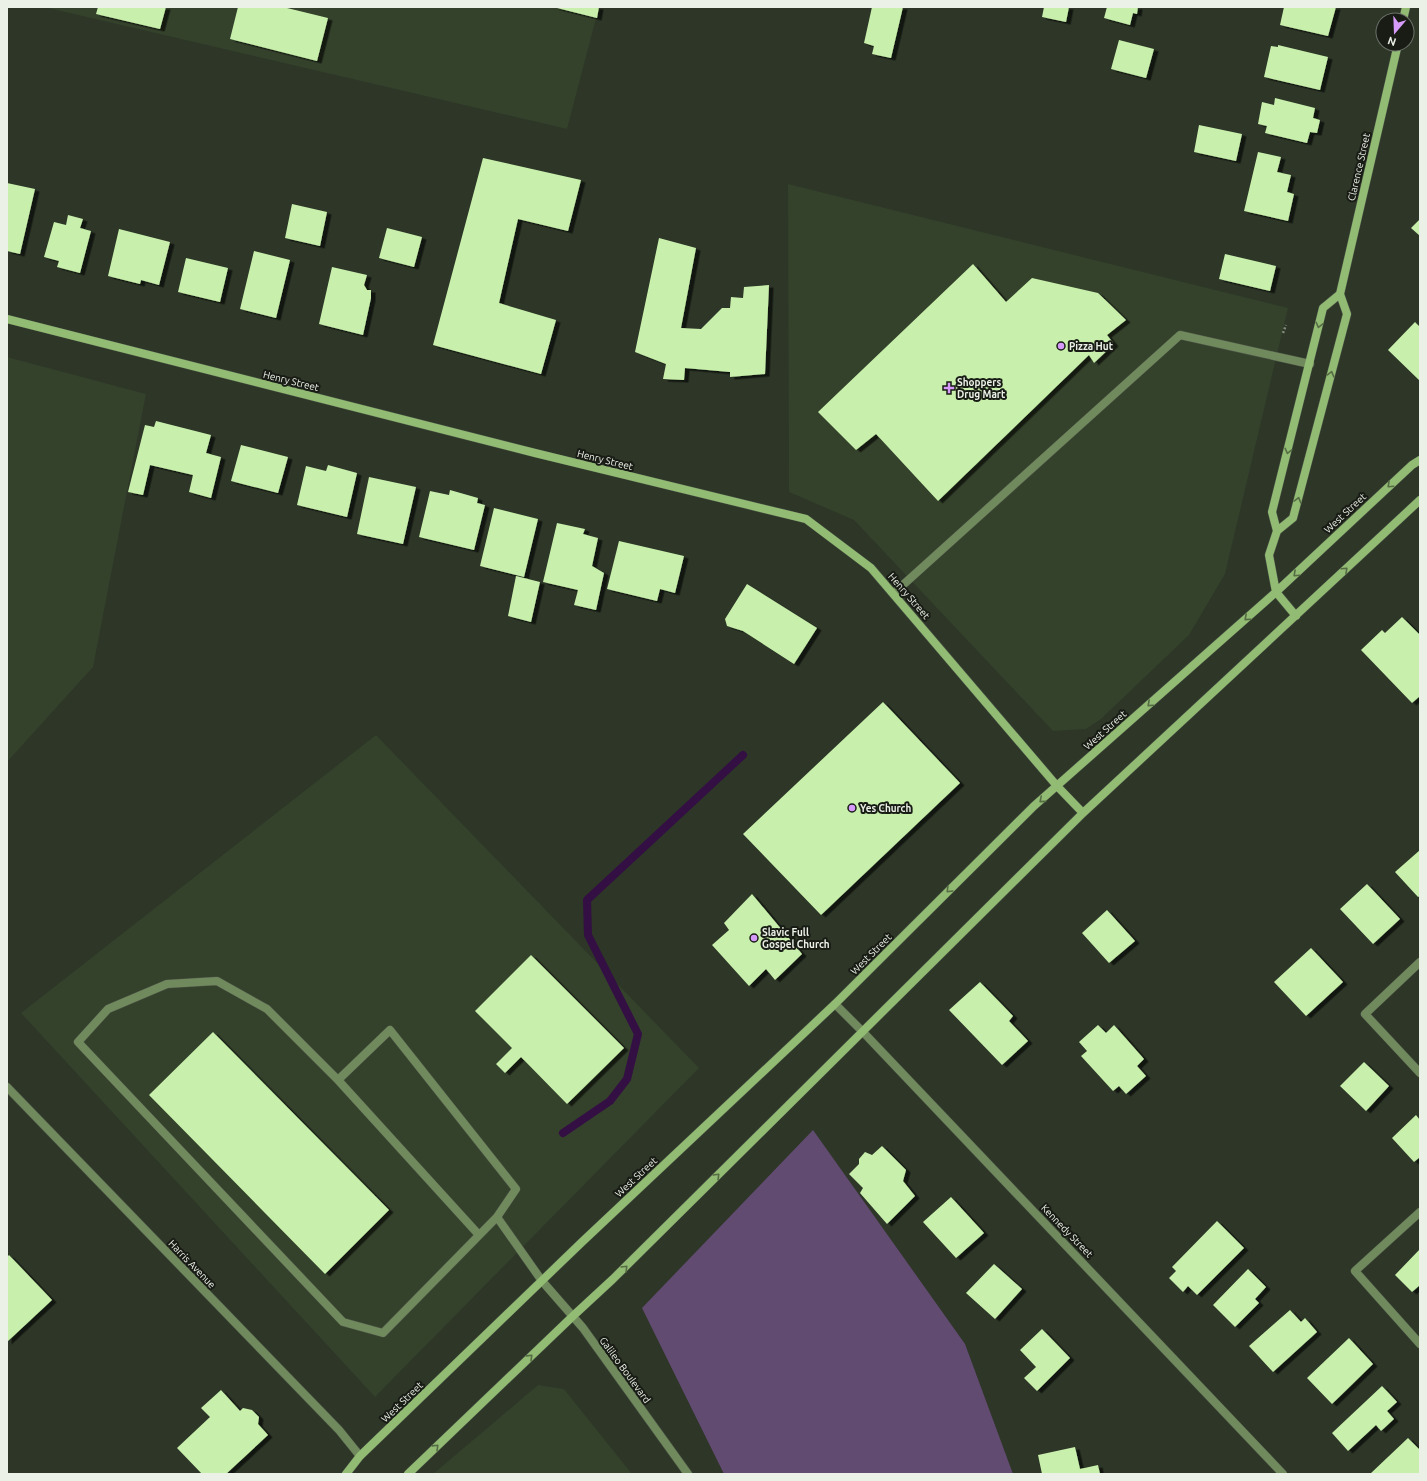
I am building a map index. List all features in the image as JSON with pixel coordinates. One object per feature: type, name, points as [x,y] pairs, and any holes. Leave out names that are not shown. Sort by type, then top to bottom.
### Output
[{"type":"main road","name":"Clarence Street","points":[[1340,294],[1396,52]]},
{"type":"main road","points":[[1277,531],[1272,512],[1324,308],[1340,294],[1347,314],[1293,518],[1277,531],[1268,555],[1276,592],[1296,616]]},
{"type":"main road","name":"Henry Street","points":[[7,319],[543,455],[806,519],[872,568],[1058,786],[1084,813]]},
{"type":"main road","name":"West Street","points":[[346,1474],[360,1456],[542,1281],[835,1004],[1034,806],[1276,592],[1412,464],[1420,460]]},
{"type":"main road","points":[[408,1474],[613,1279],[1084,813],[1420,500]]},
{"type":"street","points":[[894,593],[1180,335],[1310,364]]},
{"type":"street","points":[[1420,962],[1365,1014],[1420,1073]]},
{"type":"street","points":[[338,1080],[390,1030],[516,1189],[497,1217],[383,1333],[343,1322],[78,1042],[108,1009],[167,984],[217,981],[267,1009],[338,1080],[479,1235]]},
{"type":"street","name":"Kennedy Street","points":[[835,1004],[864,1032],[1283,1474]]},
{"type":"street","name":"Harris Avenue","points":[[7,1087],[333,1424],[360,1456]]},
{"type":"street","points":[[1420,1212],[1355,1271],[1420,1344]]},
{"type":"street","name":"Galileo Boulevard","points":[[497,1217],[542,1281],[583,1328],[688,1474]]},
{"type":"path","points":[[1284,333],[1286,325]]},
{"type":"shaded area","points":[[44,7],[599,7],[567,129]]},
{"type":"shaded area","points":[[788,184],[1288,308],[1225,574],[1189,635],[1101,719],[1086,729],[1053,731],[854,520],[789,492]]},
{"type":"shaded area","points":[[7,357],[146,394],[93,667],[7,762]]},
{"type":"shaded area","points":[[376,735],[699,1068],[375,1397],[21,1013]]},
{"type":"shaded area","points":[[813,1130],[965,1344],[1013,1474],[724,1474],[642,1308]]},
{"type":"shaded area","points":[[538,1385],[564,1389],[632,1474],[433,1474]]},
{"type":"building","points":[[98,7],[166,7],[160,29],[96,14]]},
{"type":"building","points":[[238,7],[283,7],[328,18],[317,61],[230,39]]},
{"type":"building","points":[[553,7],[599,7],[597,18]]},
{"type":"building","points":[[872,7],[903,7],[891,58],[872,54],[874,46],[864,43]]},
{"type":"building","points":[[1044,7],[1069,7],[1066,22],[1042,17]]},
{"type":"building","points":[[1107,7],[1138,7],[1137,14],[1133,13],[1130,25],[1104,18]]},
{"type":"building","points":[[1284,7],[1336,7],[1328,36],[1280,25]]},
{"type":"building","points":[[1119,40],[1154,49],[1146,78],[1111,69]]},
{"type":"building","points":[[1278,45],[1328,57],[1320,90],[1264,77],[1271,46],[1278,47]]},
{"type":"building","points":[[1275,98],[1315,108],[1313,118],[1320,120],[1317,133],[1310,132],[1307,143],[1265,133],[1267,126],[1258,124],[1262,102],[1274,105]]},
{"type":"building","points":[[1199,125],[1242,134],[1236,161],[1194,152]]},
{"type":"building","points":[[1258,152],[1281,157],[1277,172],[1291,175],[1287,192],[1294,194],[1288,221],[1244,211]]},
{"type":"building","points":[[483,158],[581,180],[568,231],[518,219],[499,303],[556,320],[541,374],[433,345]]},
{"type":"building","points":[[7,183],[35,189],[20,254],[7,251]]},
{"type":"building","points":[[292,204],[327,212],[320,246],[285,238]]},
{"type":"building","points":[[68,215],[83,219],[80,228],[91,231],[80,273],[57,267],[59,261],[44,257],[54,222],[66,225]]},
{"type":"building","points":[[1420,219],[1420,236],[1411,228]]},
{"type":"building","points":[[387,228],[422,237],[414,267],[379,258]]},
{"type":"building","points":[[119,229],[170,242],[159,285],[141,280],[140,284],[108,276]]},
{"type":"building","points":[[659,238],[696,248],[681,328],[701,329],[722,308],[730,308],[731,297],[743,298],[744,287],[769,285],[765,374],[730,377],[730,372],[685,368],[684,380],[663,379],[666,364],[635,352]]},
{"type":"building","points":[[254,251],[290,260],[276,318],[240,309]]},
{"type":"building","points":[[1225,254],[1276,266],[1270,291],[1219,279]]},
{"type":"building","points":[[186,258],[228,268],[220,302],[178,292]]},
{"type":"building","name":"Shoppers Drug Mart","points":[[973,264],[1006,302],[1032,278],[1098,293],[1126,320],[1107,335],[1114,344],[1094,363],[1089,355],[938,501],[876,434],[856,450],[818,412]]},
{"type":"building","points":[[332,267],[367,275],[364,285],[367,290],[371,290],[371,298],[363,335],[319,324]]},
{"type":"building","points":[[1415,322],[1420,327],[1420,381],[1388,350]]},
{"type":"building","points":[[156,421],[211,435],[206,453],[221,457],[211,498],[189,492],[193,475],[150,465],[143,495],[128,492],[145,425],[154,427]]},
{"type":"building","points":[[241,445],[288,457],[278,493],[231,481]]},
{"type":"building","points":[[328,465],[357,473],[347,517],[297,505],[306,466],[326,471]]},
{"type":"building","points":[[369,477],[416,487],[403,544],[357,534]]},
{"type":"building","points":[[450,490],[478,498],[477,503],[485,505],[474,550],[419,537],[430,491],[449,495]]},
{"type":"building","points":[[494,508],[538,519],[524,577],[480,566]]},
{"type":"building","points":[[557,523],[585,529],[583,534],[598,538],[592,566],[604,573],[596,610],[574,605],[578,590],[543,582]]},
{"type":"building","points":[[619,541],[684,556],[675,593],[660,589],[657,601],[607,589]]},
{"type":"building","points":[[516,576],[540,582],[531,622],[508,616]]},
{"type":"building","points":[[747,584],[817,628],[794,664],[743,631],[727,626],[725,619]]},
{"type":"building","points":[[1402,617],[1420,635],[1420,696],[1412,703],[1361,650],[1382,630],[1385,633]]},
{"type":"building","name":"Yes Church","points":[[883,702],[960,783],[821,915],[743,834]]},
{"type":"building","points":[[1420,850],[1420,896],[1418,897],[1395,872]]},
{"type":"building","points":[[1367,884],[1400,919],[1373,944],[1340,909]]},
{"type":"building","name":"Slavic Full Gospel Church","points":[[752,894],[802,954],[775,980],[766,969],[749,986],[712,945],[729,930],[724,923]]},
{"type":"building","points":[[1107,910],[1135,941],[1109,963],[1082,933]]},
{"type":"building","points":[[1311,948],[1343,982],[1306,1016],[1274,982]]},
{"type":"building","points":[[531,955],[624,1048],[567,1104],[521,1057],[505,1073],[496,1064],[512,1048],[475,1011]]},
{"type":"building","points":[[980,982],[1013,1016],[1009,1021],[1028,1041],[1002,1065],[949,1010]]},
{"type":"building","points":[[1098,1025],[1106,1033],[1114,1025],[1144,1059],[1137,1066],[1146,1076],[1126,1094],[1119,1086],[1113,1091],[1081,1056],[1087,1051],[1079,1042]]},
{"type":"building","points":[[213,1032],[389,1210],[325,1274],[149,1095]]},
{"type":"building","points":[[1364,1062],[1389,1086],[1366,1111],[1340,1086]]},
{"type":"building","points":[[1416,1115],[1420,1120],[1420,1157],[1414,1162],[1392,1138]]},
{"type":"building","points":[[882,1146],[906,1170],[903,1181],[915,1196],[887,1224],[860,1193],[863,1188],[849,1174],[859,1164],[859,1159],[865,1152],[872,1155]]},
{"type":"building","points":[[951,1197],[984,1233],[956,1258],[923,1222]]},
{"type":"building","points":[[1217,1221],[1244,1248],[1197,1295],[1188,1286],[1183,1292],[1169,1278],[1176,1271],[1172,1267]]},
{"type":"building","points":[[1420,1249],[1420,1285],[1412,1292],[1395,1275]]},
{"type":"building","points":[[9,1255],[52,1300],[7,1342],[7,1257]]},
{"type":"building","points":[[994,1264],[1022,1289],[995,1319],[966,1293]]},
{"type":"building","points":[[1248,1269],[1266,1287],[1255,1299],[1259,1303],[1235,1327],[1213,1305]]},
{"type":"building","points":[[1290,1310],[1301,1322],[1305,1318],[1317,1332],[1273,1372],[1249,1346]]},
{"type":"building","points":[[1042,1329],[1070,1358],[1037,1391],[1024,1378],[1036,1367],[1020,1350]]},
{"type":"building","points":[[1349,1338],[1373,1364],[1332,1404],[1307,1378]]},
{"type":"building","points":[[1382,1386],[1397,1402],[1387,1411],[1394,1419],[1381,1431],[1376,1425],[1348,1451],[1332,1433]]},
{"type":"building","points":[[221,1390],[240,1411],[243,1408],[252,1410],[259,1417],[258,1424],[268,1435],[226,1474],[202,1474],[177,1448],[210,1417],[201,1408]]},
{"type":"building","points":[[1408,1438],[1420,1450],[1420,1474],[1370,1474]]},
{"type":"building","points":[[1075,1447],[1080,1469],[1098,1465],[1100,1474],[1042,1474],[1038,1455]]},
{"type":"waterway","points":[[563,1133],[610,1101],[627,1079],[638,1034],[588,935],[587,900],[743,755]]},
{"type":"place","name":"Pizza Hut","points":[[1061,346]]},
{"type":"place","name":"Shoppers Drug Mart","points":[[949,388]]},
{"type":"place","name":"Yes Church","points":[[852,808]]},
{"type":"place","name":"Slavic Full Gospel Church","points":[[754,938]]}]
